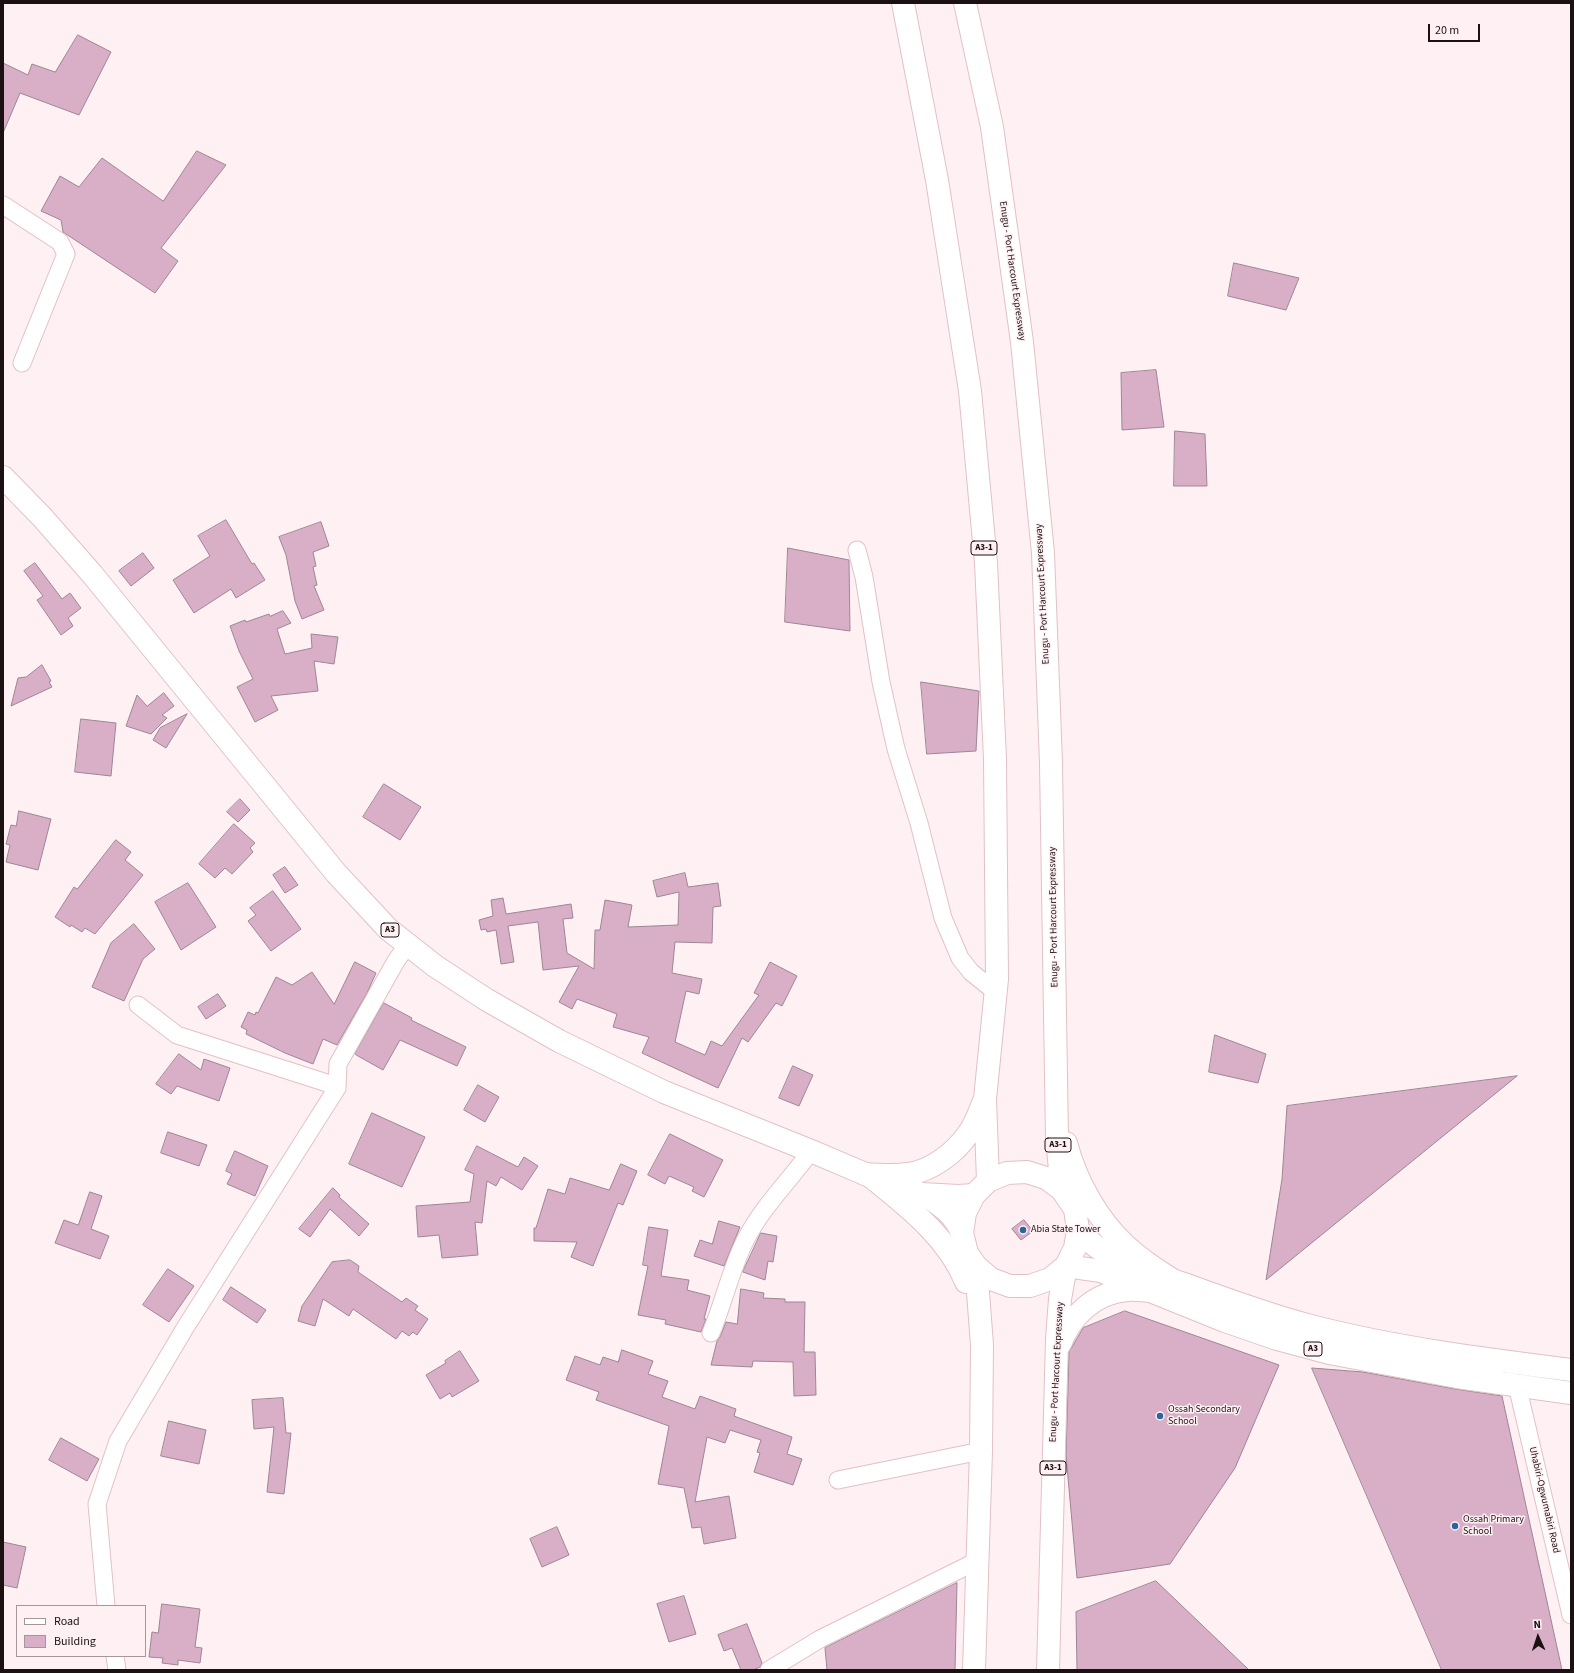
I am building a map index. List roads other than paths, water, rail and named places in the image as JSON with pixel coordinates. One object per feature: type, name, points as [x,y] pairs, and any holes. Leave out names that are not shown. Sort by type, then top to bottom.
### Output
[{"type":"main road","name":"A3-1","points":[[903,3],[937,180],[970,391],[986,563],[995,760],[996,993],[985,1098]]},
{"type":"main road","name":"Enugu - Port Harcourt Expressway","points":[[965,3],[993,134],[1022,342],[1043,552],[1052,772],[1057,1139],[1062,1190]]},
{"type":"main road","name":"A3","points":[[3,477],[42,517],[92,574],[336,873],[388,929],[435,966],[487,1000],[559,1041],[664,1092],[867,1175],[922,1194],[941,1205],[957,1222],[962,1233]]},
{"type":"main road","points":[[867,1175],[892,1176],[910,1174],[926,1169],[943,1158],[958,1146],[969,1134],[985,1098]]},
{"type":"main road","points":[[981,1188],[985,1098]]},
{"type":"main road","points":[[1056,1099],[1069,1153],[1090,1202],[1107,1226],[1125,1245],[1144,1262],[1171,1279]]},
{"type":"main road","name":"A3-1","points":[[1027,1172],[1046,1178],[1062,1190],[1075,1209],[1078,1230],[1075,1248],[1066,1266],[1050,1279],[1030,1286],[1010,1286],[991,1279],[976,1266],[967,1253],[962,1233],[965,1213],[981,1188],[1007,1173],[1027,1172]]},
{"type":"main road","points":[[867,1175],[908,1206],[928,1226],[948,1250],[961,1271],[971,1297],[981,1361]]},
{"type":"main road","name":"A3","points":[[922,1194],[958,1196],[981,1188]]},
{"type":"main road","name":"A3","points":[[1078,1230],[1089,1242],[1105,1254],[1134,1267],[1270,1314],[1367,1339],[1483,1358],[1571,1370]]},
{"type":"main road","name":"A3-1","points":[[974,1670],[981,1451],[981,1361],[979,1300],[976,1266]]},
{"type":"main road","name":"Enugu - Port Harcourt Expressway","points":[[1048,1670],[1056,1354],[1060,1299],[1066,1266]]},
{"type":"main road","name":"A3","points":[[1066,1266],[1101,1271],[1225,1321],[1276,1339],[1329,1353],[1457,1377],[1571,1393]]},
{"type":"main road","points":[[1056,1354],[1065,1331],[1075,1316],[1089,1304],[1113,1292],[1128,1290],[1152,1291]]},
{"type":"street","points":[[3,205],[60,242],[66,254],[22,363]]},
{"type":"street","points":[[857,550],[864,578],[881,682],[896,749],[919,823],[943,918],[960,958],[971,972],[996,993]]},
{"type":"street","points":[[106,1605],[97,1504],[118,1441],[186,1328],[337,1088],[338,1064],[396,961],[408,944]]},
{"type":"street","points":[[138,1005],[177,1035],[327,1083],[337,1088]]},
{"type":"street","points":[[711,1333],[728,1282],[746,1239],[771,1201],[811,1151]]},
{"type":"street","name":"Uhabiri-Ogwumabiri Road","points":[[1517,1386],[1571,1615]]},
{"type":"street","points":[[838,1480],[981,1451]]},
{"type":"street","points":[[770,1670],[820,1639],[977,1561]]},
{"type":"street","points":[[114,1657],[117,1670]]},
{"type":"place","name":"Abia State Tower","points":[[1023,1230]]},
{"type":"place","name":"Ossah Secondary School","points":[[1160,1416]]},
{"type":"place","name":"Ossah Primary School","points":[[1455,1526]]}]
